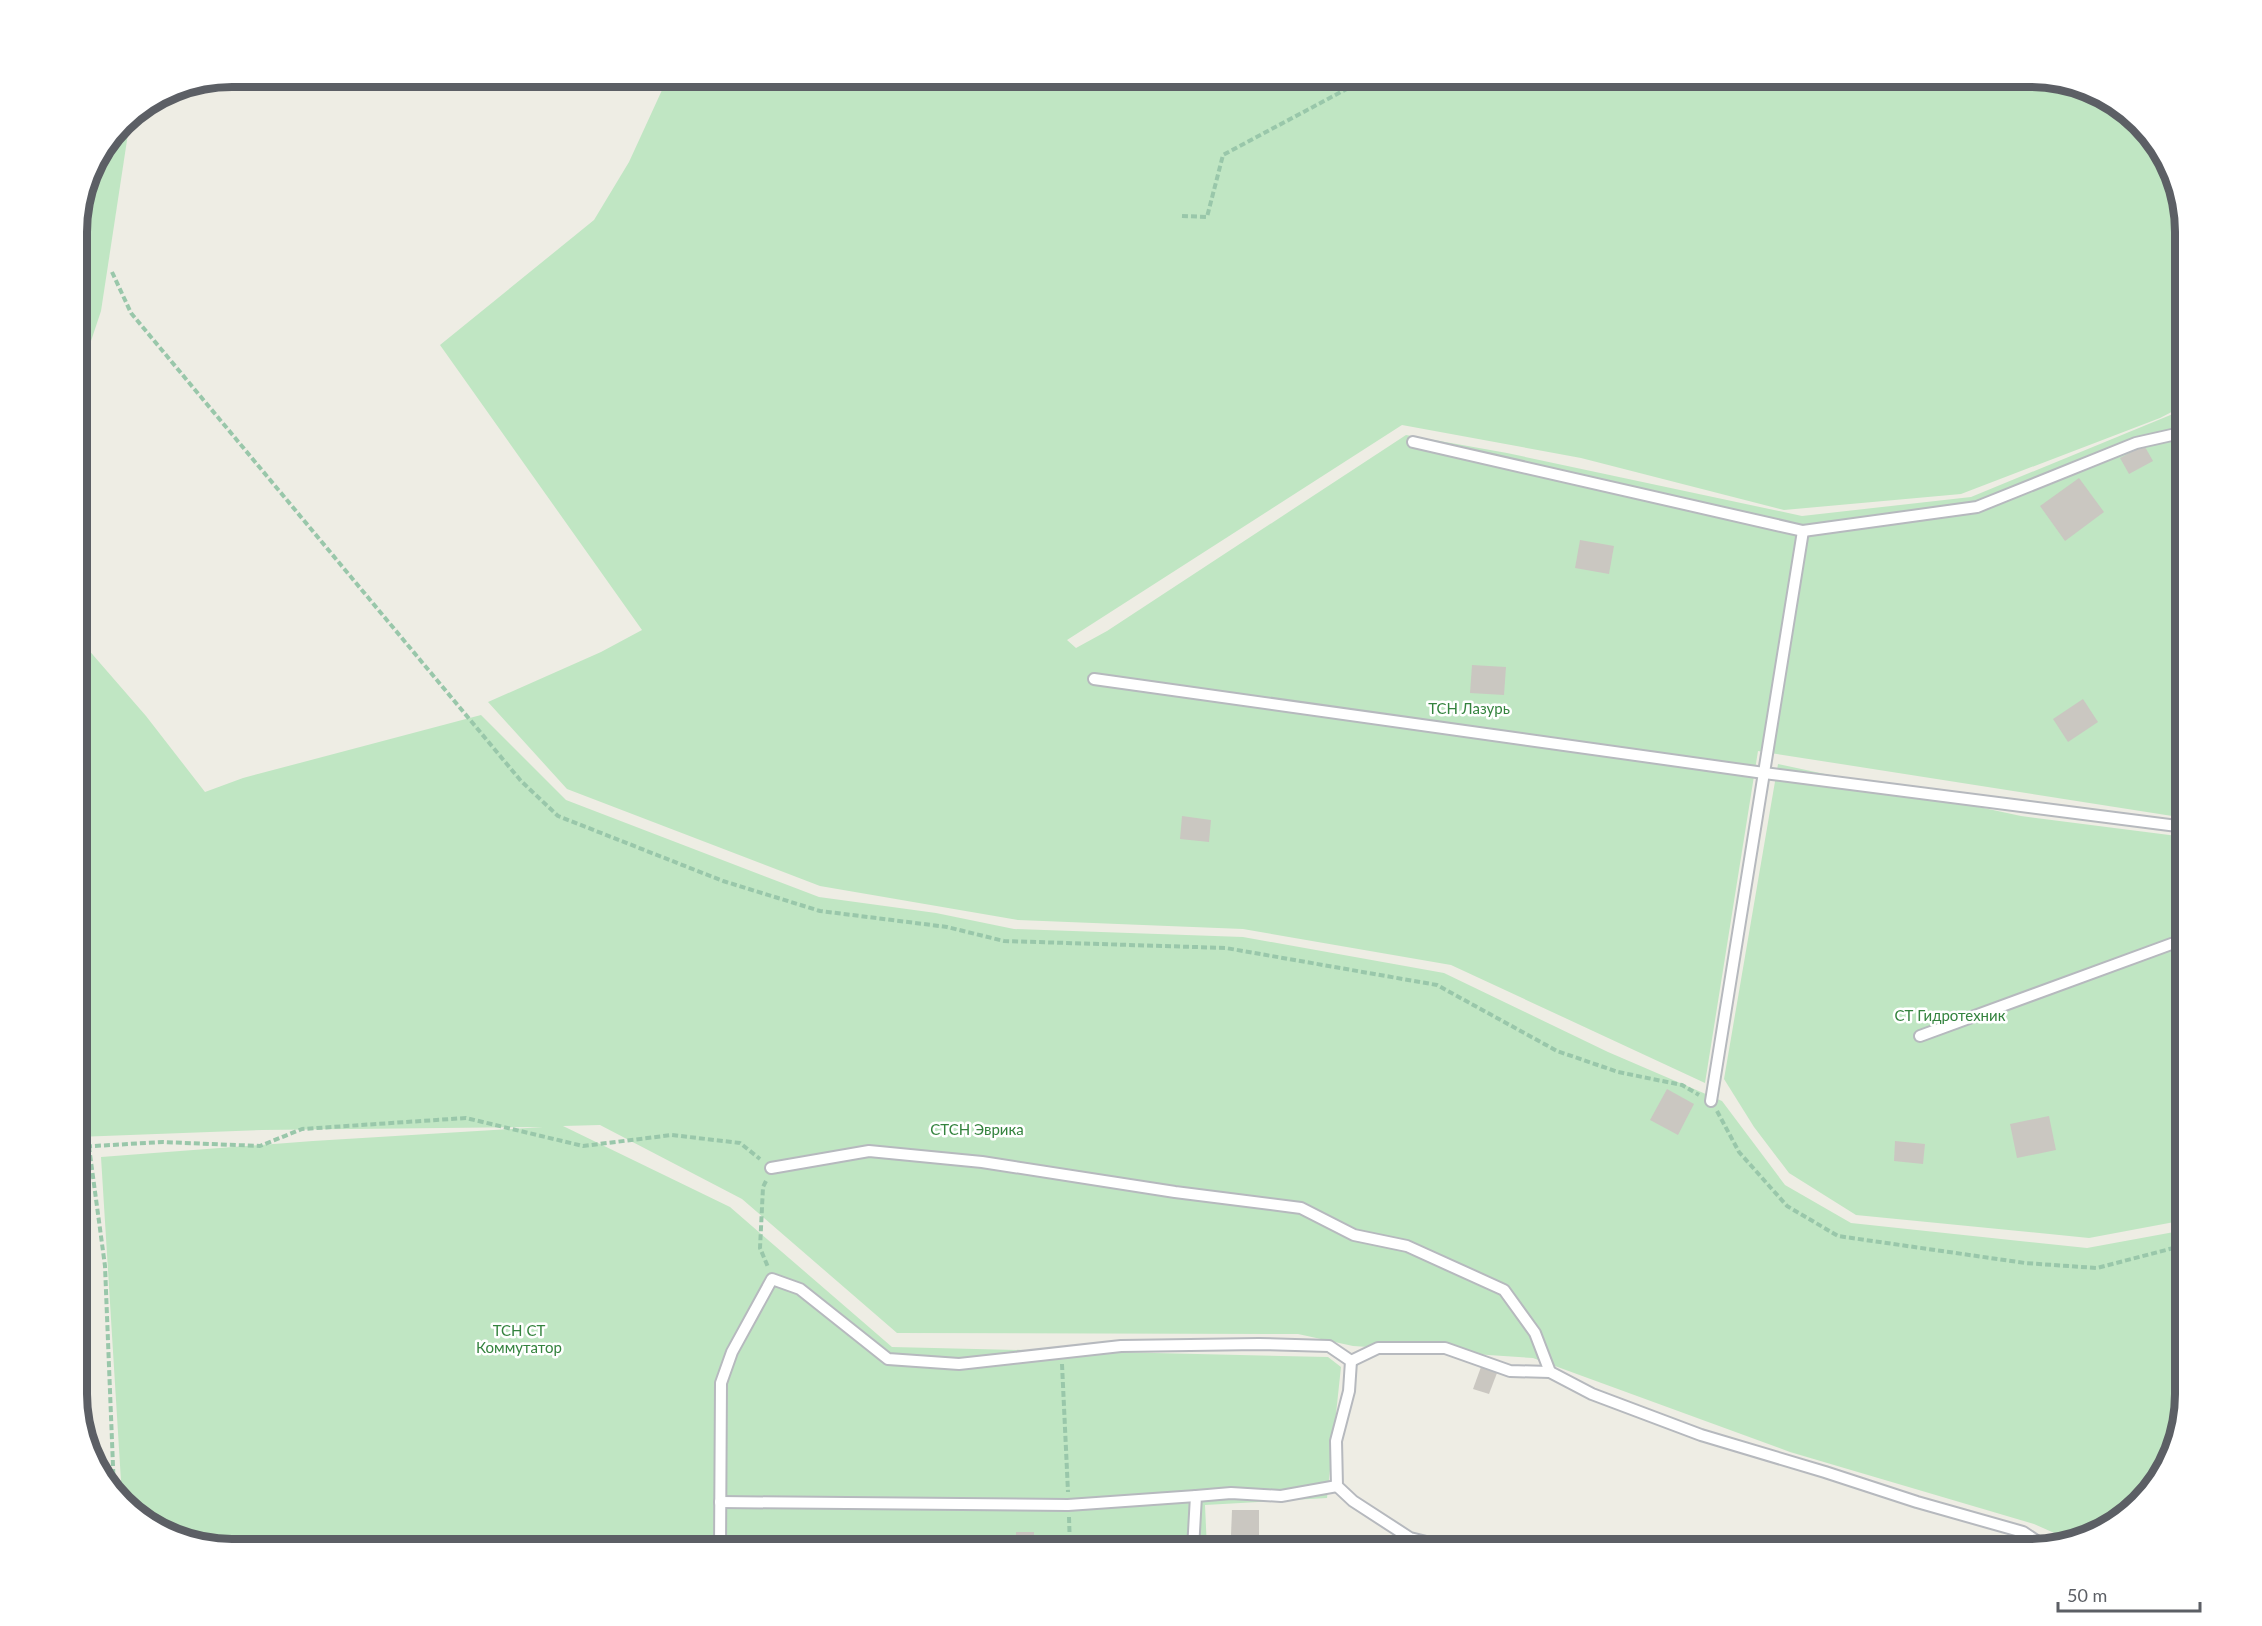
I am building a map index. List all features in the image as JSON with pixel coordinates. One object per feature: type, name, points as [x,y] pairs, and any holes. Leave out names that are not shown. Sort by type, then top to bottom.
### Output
[{"type":"lane","points":[[1413,442],[1803,531],[1977,507],[2136,443],[2175,434]]},
{"type":"lane","points":[[1711,1101],[1803,531]]},
{"type":"lane","points":[[1094,679],[1764,773],[2175,826]]},
{"type":"lane","points":[[1920,1036],[2175,943]]},
{"type":"lane","points":[[771,1168],[869,1151],[982,1162],[1175,1192],[1301,1208],[1354,1235],[1407,1246],[1504,1290],[1535,1333],[1550,1372]]},
{"type":"lane","points":[[720,1539],[721,1383],[732,1352],[772,1279],[800,1289],[888,1359],[959,1364],[1121,1346],[1259,1344],[1329,1346],[1351,1361]]},
{"type":"lane","points":[[1351,1361],[1378,1348],[1445,1348],[1510,1371],[1550,1372],[1592,1394],[1701,1435],[1917,1502],[2023,1532],[2033,1539]]},
{"type":"lane","points":[[1351,1361],[1349,1391],[1336,1441],[1337,1486],[1353,1502],[1414,1539]]},
{"type":"lane","points":[[720,1503],[1068,1505],[1231,1493],[1281,1496],[1337,1486]]},
{"type":"lane","points":[[1194,1539],[1196,1496]]},
{"type":"path","points":[[1182,216],[1207,217],[1223,155],[1349,87]]},
{"type":"path","points":[[112,272],[131,313],[521,781],[558,816],[723,880],[820,911],[947,927],[1004,941],[1226,948],[1437,985],[1557,1051],[1618,1072],[1682,1085],[1711,1101],[1739,1152],[1787,1206],[1838,1236],[2025,1263],[2097,1268],[2175,1248]]},
{"type":"path","points":[[89,1147],[163,1142],[260,1146],[302,1129],[466,1118],[583,1146],[672,1134],[740,1143],[771,1168],[763,1187],[760,1248],[772,1279]]},
{"type":"path","points":[[87,1143],[105,1266],[113,1477]]},
{"type":"path","points":[[1061,1353],[1070,1539]]},
{"type":"green space","name":"ТСН Лазурь","points":[[663,87],[2039,87],[2058,90],[2094,102],[2118,117],[2145,144],[2160,168],[2170,195],[2175,232],[2175,410],[1961,494],[1784,510],[1581,458],[1402,425],[1067,640],[1076,648],[1107,631],[1406,435],[1507,453],[1802,516],[1971,497],[2175,413],[2175,816],[1758,751],[1705,1083],[1451,965],[1243,929],[1018,920],[820,886],[567,789],[488,702],[601,652],[642,630],[440,345],[594,220],[629,162]]},
{"type":"green space","points":[[128,131],[101,311],[87,353],[88,213],[102,168],[111,152]]},
{"type":"green space","name":"СТСН Эврика","points":[[87,648],[146,716],[205,792],[243,778],[481,715],[566,800],[819,897],[936,913],[1014,929],[1243,937],[1444,973],[1608,1052],[1722,1101],[1785,1185],[1851,1223],[2087,1248],[2175,1232],[2174,1413],[2160,1458],[2151,1474],[2132,1496],[2102,1520],[2060,1536],[2034,1524],[1790,1452],[1533,1358],[1353,1346],[1298,1334],[897,1333],[742,1199],[600,1125],[563,1126],[730,1207],[892,1347],[1328,1357],[1341,1367],[1327,1498],[1205,1505],[1207,1539],[213,1538],[186,1531],[160,1520],[123,1489],[101,1157],[543,1127],[262,1130],[87,1137]]},
{"type":"green space","name":"СТ Гидротехник","points":[[1778,764],[2021,816],[2175,836],[2175,1222],[2089,1238],[1856,1215],[1789,1173],[1754,1127],[1724,1079]]},
{"type":"green space","points":[[87,1155],[90,1155],[87,1200]]},
{"type":"building","points":[[2144,445],[2153,461],[2129,474],[2120,458]]},
{"type":"building","points":[[2079,478],[2104,512],[2065,541],[2040,506]]},
{"type":"building","points":[[1580,540],[1614,546],[1609,574],[1575,568]]},
{"type":"building","points":[[1472,665],[1506,667],[1504,695],[1470,693]]},
{"type":"building","points":[[2083,699],[2098,722],[2068,742],[2053,719]]},
{"type":"building","points":[[1182,816],[1211,820],[1209,842],[1180,839]]},
{"type":"building","points":[[1667,1089],[1694,1104],[1678,1135],[1650,1120]]},
{"type":"building","points":[[2049,1116],[2056,1150],[2017,1158],[2010,1124]]},
{"type":"building","points":[[1895,1141],[1925,1144],[1923,1164],[1894,1161]]},
{"type":"building","points":[[1481,1367],[1497,1373],[1489,1394],[1473,1389]]},
{"type":"building","points":[[1232,1510],[1259,1510],[1259,1536],[1231,1535]]},
{"type":"building","points":[[1016,1532],[1034,1532],[1034,1539],[1016,1539]]},
{"type":"park label","name":"ТСН СТ Коммутатор","points":[[519,1338]]}]
